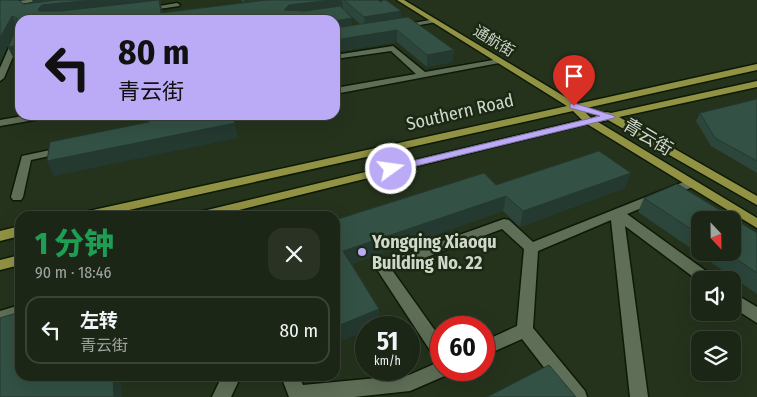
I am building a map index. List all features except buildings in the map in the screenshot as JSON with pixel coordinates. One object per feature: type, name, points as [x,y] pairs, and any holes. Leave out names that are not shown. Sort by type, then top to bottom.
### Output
[{"type":"main road","name":"通航街","points":[[400,0],[574,106]]},
{"type":"main road","name":"Southern Road","points":[[106,211],[757,67]]},
{"type":"main road","points":[[236,211],[588,121],[757,84]]},
{"type":"main road","name":"青云街","points":[[574,106],[610,116],[757,201]]},
{"type":"main road","name":"青云街","points":[[574,106],[588,121],[757,224]]},
{"type":"main road","points":[[0,236],[15,232]]},
{"type":"main road","points":[[0,265],[15,261]]},
{"type":"street","points":[[0,5],[43,0]]},
{"type":"street","points":[[28,11],[32,1]]},
{"type":"street","points":[[140,9],[177,6]]},
{"type":"street","points":[[389,28],[435,21]]},
{"type":"street","points":[[0,78],[15,43]]},
{"type":"street","points":[[340,56],[393,48],[423,75]]},
{"type":"street","points":[[340,90],[499,61]]},
{"type":"street","points":[[6,64],[15,63]]},
{"type":"street","points":[[0,123],[17,120]]},
{"type":"street","points":[[17,197],[26,158],[75,148]]},
{"type":"street","points":[[531,248],[691,183]]},
{"type":"street","points":[[616,213],[696,271]]},
{"type":"street","points":[[616,213],[638,397]]},
{"type":"street","points":[[430,337],[384,268],[504,223],[531,248]]},
{"type":"street","points":[[531,248],[525,330],[578,397]]},
{"type":"street","points":[[741,304],[757,316]]},
{"type":"street","points":[[0,318],[15,313]]},
{"type":"street","points":[[495,344],[525,330]]},
{"type":"street","points":[[292,381],[298,394],[410,383],[430,374]]},
{"type":"street","points":[[221,397],[229,381]]},
{"type":"place","name":"Yongqing Xiaoqu Building No. 22","points":[[362,252]]},
{"type":"route","points":[[391,169],[610,116],[574,106]]}]
